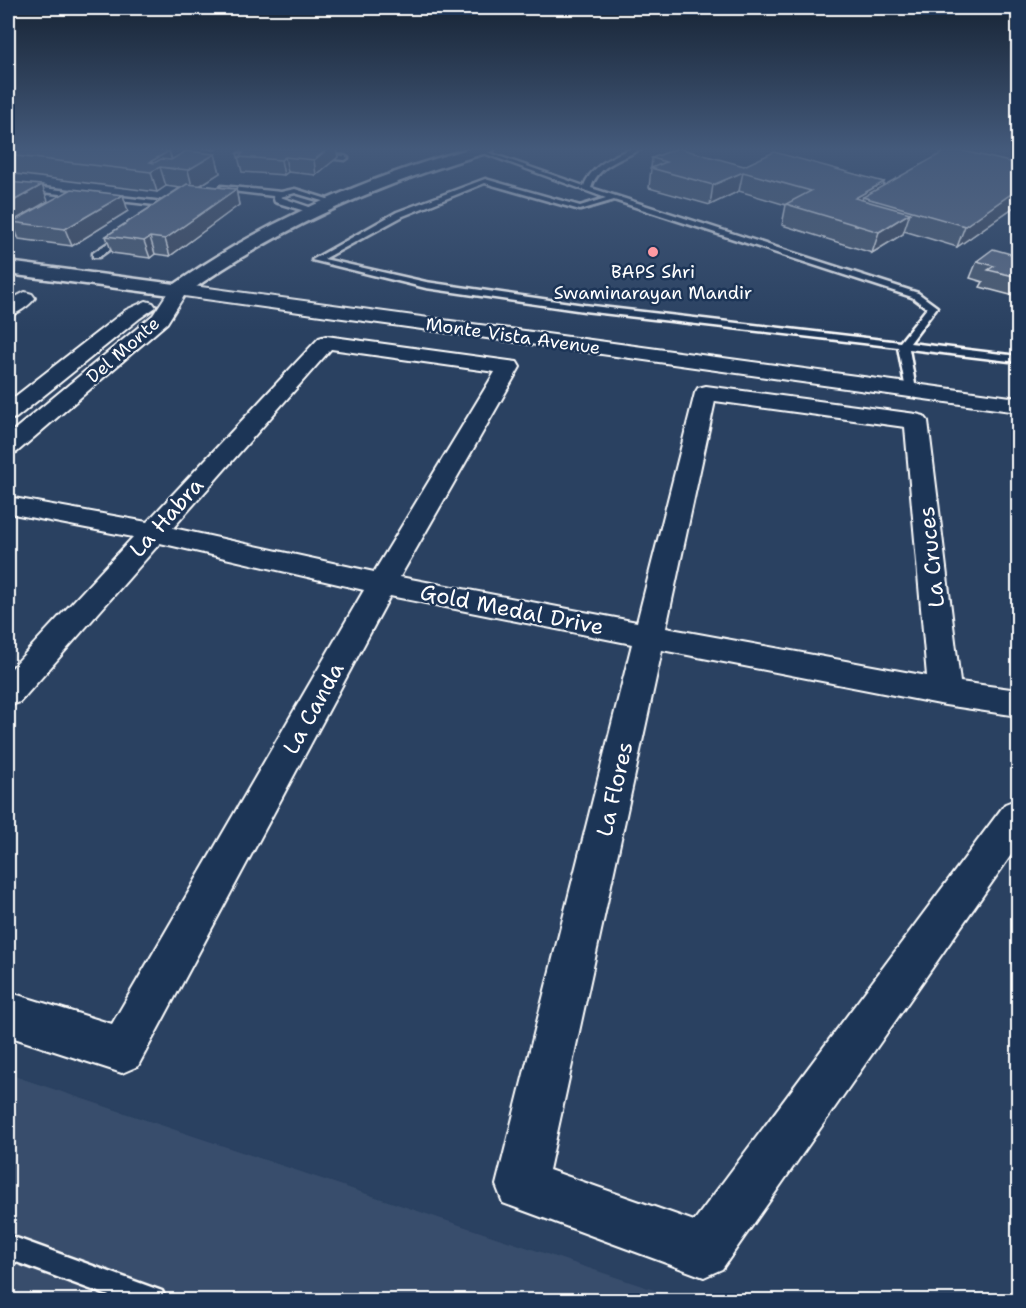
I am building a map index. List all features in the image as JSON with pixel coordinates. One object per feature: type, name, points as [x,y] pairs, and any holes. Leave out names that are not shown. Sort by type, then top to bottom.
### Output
[{"type":"street","points":[[179,290],[220,262],[322,209]]},
{"type":"street","name":"Monte Vista Avenue","points":[[8,268],[1018,405]]},
{"type":"street","name":"Del Monte","points":[[8,413],[133,314],[179,290]]},
{"type":"street","name":"Del Monte","points":[[8,447],[160,319],[179,290]]},
{"type":"street","points":[[8,310],[16,297]]},
{"type":"street","name":"La Habra","points":[[8,693],[326,342],[508,367]]},
{"type":"street","name":"La Canda","points":[[8,1014],[122,1050],[382,584],[508,367]]},
{"type":"street","name":"La Cruces","points":[[706,393],[916,421],[945,692]]},
{"type":"street","name":"La Flores","points":[[706,393],[521,1185],[704,1251],[1018,815]]},
{"type":"street","name":"Gold Medal Drive","points":[[8,505],[152,532],[382,584],[945,692],[1018,703]]},
{"type":"lane","points":[[306,209],[315,212]]},
{"type":"lane","points":[[413,209],[316,260],[426,285],[596,309],[1018,359]]},
{"type":"lane","points":[[647,209],[915,295],[932,307],[903,345],[911,390]]},
{"type":"lane","points":[[8,238],[45,216]]},
{"type":"lane","points":[[96,255],[134,230]]},
{"type":"lane","points":[[8,1247],[153,1300]]},
{"type":"shaded area","points":[[8,1074],[684,1300],[8,1300]]},
{"type":"building","points":[[36,209],[99,209],[65,229],[12,222]]},
{"type":"building","points":[[148,209],[208,209],[165,239],[150,237],[144,241],[106,236]]},
{"type":"building","points":[[803,209],[895,209],[910,213],[879,232]]},
{"type":"building","points":[[905,209],[989,209],[965,226]]},
{"type":"building","points":[[993,249],[1018,256],[1018,277],[988,270],[994,266],[977,261]]},
{"type":"place","name":"BAPS Shri Swaminarayan Mandir","points":[[653,252]]}]
